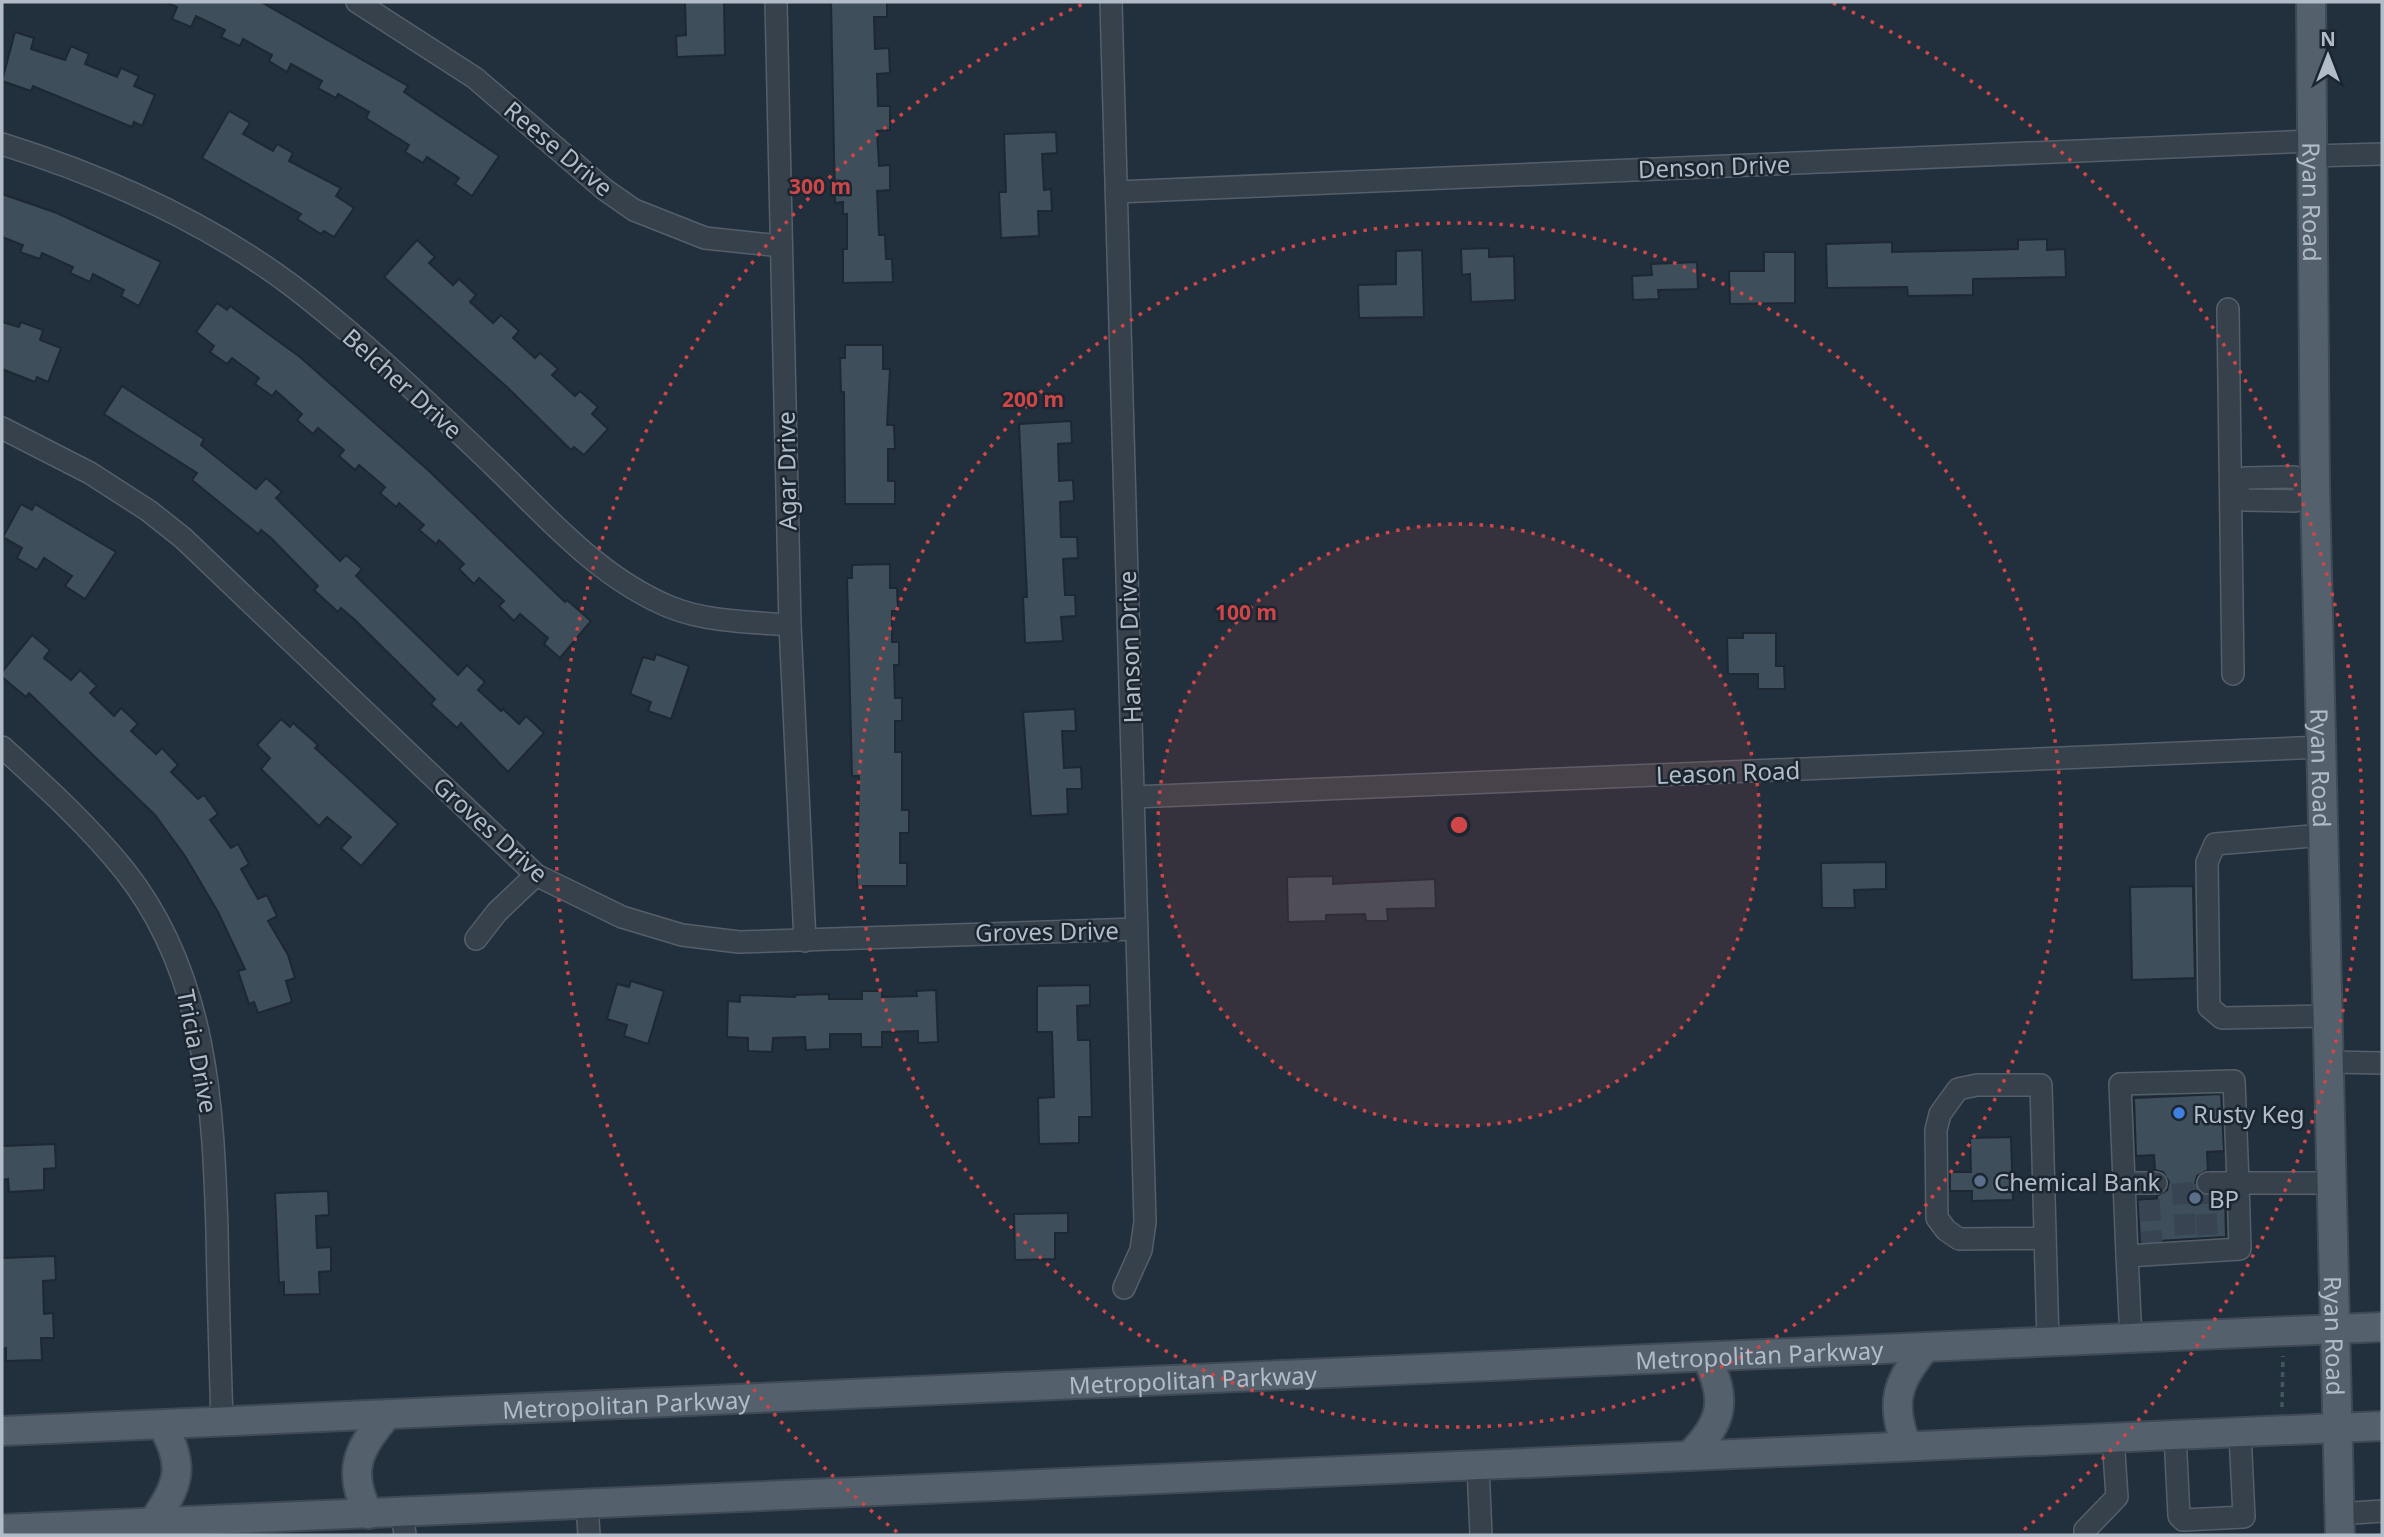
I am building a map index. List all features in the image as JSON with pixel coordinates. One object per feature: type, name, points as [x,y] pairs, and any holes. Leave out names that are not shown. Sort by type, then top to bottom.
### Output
[{"type":"main road","name":"Ryan Road","points":[[2311,2],[2315,488],[2340,1524]]},
{"type":"main road","name":"Metropolitan Parkway","points":[[2,1432],[2382,1327]]},
{"type":"main road","points":[[1907,1446],[1896,1411],[1898,1395],[1911,1364],[1925,1348]]},
{"type":"main road","points":[[1689,1456],[1705,1440],[1716,1422],[1720,1404],[1720,1391],[1706,1357]]},
{"type":"main road","points":[[369,1514],[360,1497],[357,1467],[368,1437],[387,1415]]},
{"type":"main road","points":[[152,1523],[166,1504],[178,1472],[174,1445],[162,1425]]},
{"type":"main road","points":[[2,1530],[152,1523],[207,1528],[369,1514],[403,1524],[587,1504],[2382,1426]]},
{"type":"street","name":"Reese Drive","points":[[357,2],[475,78],[604,189],[634,209],[705,238],[781,246]]},
{"type":"street","name":"Agar Drive","points":[[776,2],[790,625],[805,941]]},
{"type":"street","name":"Hanson Drive","points":[[1111,2],[1145,1222],[1140,1251],[1124,1288]]},
{"type":"street","name":"Belcher Drive","points":[[2,144],[80,171],[148,200],[229,243],[291,285],[431,405],[579,549],[641,594],[672,608],[702,617],[790,625]]},
{"type":"street","name":"Denson Drive","points":[[1117,192],[2312,149],[2382,154]]},
{"type":"street","points":[[2228,309],[2233,674]]},
{"type":"street","name":"Groves Drive","points":[[2,428],[110,485],[183,538],[536,875],[606,911],[682,935],[739,942],[1137,929]]},
{"type":"street","points":[[2231,487],[2245,500],[2295,501],[2315,488]]},
{"type":"street","name":"Tricia Drive","points":[[2,747],[48,788],[127,873],[179,966],[196,1012],[207,1070],[214,1135],[222,1422]]},
{"type":"street","name":"Leason Road","points":[[1134,797],[2323,747]]},
{"type":"street","points":[[2324,835],[2215,844],[2207,862],[2209,1007],[2222,1018],[2328,1016]]},
{"type":"street","points":[[476,939],[497,912],[536,875]]},
{"type":"street","points":[[2329,1062],[2382,1063]]},
{"type":"street","points":[[2127,1255],[2152,1249],[2186,1247],[2240,1249],[2234,1081],[2120,1084],[2127,1255],[2131,1339]]},
{"type":"street","points":[[2045,1238],[1959,1239],[1946,1230],[1937,1218],[1936,1130],[1940,1114],[1958,1089],[1977,1085],[2041,1085],[2048,1343]]},
{"type":"street","points":[[2124,1183],[2151,1188]]},
{"type":"street","points":[[2208,1183],[2331,1183]]},
{"type":"street","points":[[2175,1435],[2179,1516],[2183,1520],[2244,1526],[2240,1433]]},
{"type":"street","points":[[2085,1535],[2085,1530],[2116,1497],[2113,1438]]},
{"type":"street","points":[[1478,1466],[1481,1535]]},
{"type":"street","points":[[587,1504],[589,1535]]},
{"type":"street","points":[[2340,1524],[2382,1511]]},
{"type":"path","points":[[2282,1412],[2283,1350]]},
{"type":"building","points":[[165,2],[261,2],[408,86],[404,92],[499,156],[472,196],[455,184],[459,178],[427,157],[423,163],[405,152],[409,145],[366,118],[369,112],[338,94],[336,98],[318,88],[322,81],[291,64],[287,72],[269,61],[272,55],[243,39],[240,46],[221,37],[225,30],[196,16],[191,27],[172,19],[177,7]]},
{"type":"building","points":[[685,2],[724,2],[725,55],[677,57],[676,36],[686,35]]},
{"type":"building","points":[[831,2],[887,2],[887,17],[874,17],[875,49],[889,48],[890,73],[877,74],[878,106],[890,106],[890,130],[877,131],[879,166],[890,165],[890,190],[877,191],[879,235],[885,235],[886,259],[892,259],[893,282],[843,283],[847,214],[843,214],[843,202],[835,203]]},
{"type":"building","points":[[15,32],[34,38],[31,49],[65,60],[71,46],[89,54],[85,64],[117,77],[121,68],[139,76],[134,86],[155,95],[142,126],[134,122],[132,127],[33,86],[31,91],[2,81]]},
{"type":"building","points":[[229,111],[250,123],[243,134],[273,151],[277,144],[293,153],[289,161],[341,188],[336,196],[354,208],[334,237],[324,231],[321,234],[297,219],[301,214],[202,158]]},
{"type":"building","points":[[1056,132],[1057,153],[1042,154],[1044,190],[1051,189],[1052,211],[1038,211],[1039,236],[1001,238],[999,192],[1006,192],[1004,134]]},
{"type":"building","points":[[2,194],[57,213],[161,262],[139,306],[121,296],[124,290],[93,274],[90,282],[70,273],[73,267],[42,253],[40,259],[20,252],[23,245],[2,237]]},
{"type":"building","points":[[2047,239],[2047,250],[2065,249],[2066,277],[1973,279],[1973,295],[1908,296],[1907,287],[1827,288],[1826,244],[1892,242],[1892,252],[1985,250],[2018,249],[2018,240]]},
{"type":"building","points":[[417,240],[435,257],[429,263],[453,285],[459,279],[476,295],[470,302],[493,323],[501,315],[519,331],[513,338],[535,358],[540,353],[558,369],[552,375],[575,396],[580,391],[598,407],[592,414],[608,429],[584,455],[574,447],[571,450],[508,388],[384,277]]},
{"type":"building","points":[[1489,248],[1489,257],[1514,256],[1515,300],[1471,302],[1470,274],[1462,275],[1461,249]]},
{"type":"building","points":[[1422,250],[1424,317],[1359,318],[1358,285],[1396,284],[1396,251]]},
{"type":"building","points":[[1764,252],[1795,252],[1795,303],[1730,304],[1729,271],[1764,271]]},
{"type":"building","points":[[1697,262],[1698,289],[1658,290],[1659,299],[1633,300],[1632,276],[1652,275],[1651,264]]},
{"type":"building","points":[[217,303],[227,310],[230,306],[300,357],[428,470],[565,602],[567,600],[591,621],[560,658],[544,644],[548,638],[520,614],[514,621],[499,606],[504,601],[479,578],[474,584],[459,569],[464,564],[439,540],[436,544],[419,530],[424,525],[399,503],[396,507],[380,493],[385,487],[359,465],[355,470],[339,456],[344,450],[318,428],[313,434],[297,420],[302,414],[276,391],[272,396],[255,384],[259,378],[232,358],[227,364],[210,352],[214,346],[196,332]]},
{"type":"building","points":[[2,322],[19,327],[21,322],[43,330],[40,340],[61,348],[48,382],[37,377],[35,382],[2,369]]},
{"type":"building","points":[[845,345],[883,345],[883,369],[890,369],[887,425],[894,425],[895,449],[888,449],[888,481],[895,481],[895,504],[845,504],[844,392],[841,392],[840,358],[845,358]]},
{"type":"building","points":[[122,386],[204,439],[201,445],[256,489],[266,478],[282,492],[276,498],[340,561],[346,555],[362,569],[356,576],[458,675],[467,665],[485,682],[478,690],[501,711],[503,709],[519,724],[526,716],[544,733],[508,772],[461,723],[457,728],[431,704],[435,699],[355,620],[341,608],[338,612],[314,590],[318,586],[270,537],[261,530],[258,534],[192,480],[197,473],[104,414]]},
{"type":"building","points":[[1071,421],[1072,443],[1058,444],[1059,481],[1073,480],[1074,501],[1060,502],[1061,537],[1077,537],[1078,558],[1063,559],[1065,595],[1075,595],[1076,616],[1061,617],[1063,641],[1025,643],[1023,597],[1027,597],[1019,424]]},
{"type":"building","points":[[21,504],[32,510],[35,504],[116,552],[85,599],[65,586],[72,576],[44,558],[37,570],[17,558],[22,548],[3,537]]},
{"type":"building","points":[[890,564],[890,588],[897,588],[898,611],[892,611],[892,642],[899,642],[899,665],[894,665],[895,698],[902,698],[902,721],[895,721],[895,752],[902,752],[902,810],[909,810],[909,833],[900,833],[900,863],[907,863],[907,886],[857,886],[859,776],[852,776],[847,578],[852,578],[852,565]]},
{"type":"building","points":[[1743,633],[1776,633],[1776,666],[1784,666],[1785,689],[1758,689],[1758,674],[1728,674],[1727,638],[1743,638]]},
{"type":"building","points":[[32,635],[50,650],[44,658],[71,680],[80,670],[97,686],[90,693],[114,716],[121,708],[138,724],[131,731],[156,754],[162,748],[178,765],[171,772],[198,799],[204,795],[218,814],[210,820],[231,848],[238,844],[249,864],[241,869],[258,899],[267,895],[277,916],[268,921],[288,955],[295,978],[286,981],[292,1002],[258,1013],[254,1002],[249,1004],[238,971],[245,969],[218,912],[185,856],[155,815],[29,693],[26,697],[2,677],[2,672]]},
{"type":"building","points":[[656,654],[689,666],[671,719],[648,711],[651,702],[630,694],[643,657],[654,660]]},
{"type":"building","points":[[1075,709],[1076,731],[1062,731],[1064,768],[1081,767],[1082,789],[1067,789],[1068,814],[1031,816],[1023,712]]},
{"type":"building","points":[[281,719],[290,727],[293,723],[318,745],[315,748],[398,824],[361,866],[341,848],[351,837],[327,817],[319,826],[261,769],[270,758],[257,745]]},
{"type":"building","points":[[1886,862],[1886,889],[1854,890],[1855,908],[1822,908],[1821,863]]},
{"type":"building","points":[[1333,876],[1333,884],[1435,879],[1436,908],[1387,909],[1388,921],[1366,921],[1365,914],[1326,915],[1326,921],[1288,922],[1287,877]]},
{"type":"building","points":[[2193,886],[2195,978],[2132,980],[2130,887]]},
{"type":"building","points":[[631,981],[664,991],[648,1044],[624,1036],[627,1025],[607,1019],[617,984],[629,987]]},
{"type":"building","points":[[1090,985],[1090,1005],[1077,1006],[1078,1040],[1090,1040],[1092,1117],[1079,1117],[1079,1143],[1039,1144],[1038,1098],[1054,1097],[1052,1032],[1037,1032],[1037,986]]},
{"type":"building","points":[[936,990],[938,1042],[918,1043],[918,1031],[882,1032],[882,1047],[861,1047],[861,1034],[830,1034],[830,1049],[806,1050],[805,1037],[773,1038],[772,1052],[748,1051],[748,1038],[727,1037],[728,1001],[740,1002],[740,995],[795,997],[829,994],[829,999],[862,999],[862,991],[882,991],[882,997],[917,996],[916,991]]},
{"type":"building","points":[[2221,1094],[2224,1151],[2207,1152],[2208,1170],[2197,1176],[2195,1184],[2202,1195],[2225,1196],[2226,1237],[2140,1242],[2138,1200],[2157,1199],[2157,1196],[2167,1190],[2169,1182],[2163,1172],[2155,1170],[2154,1155],[2136,1156],[2134,1098]]},
{"type":"building","name":"Chemical Bank","points":[[2011,1137],[2013,1200],[1972,1201],[1972,1191],[1950,1191],[1950,1172],[1971,1172],[1970,1138]]},
{"type":"building","points":[[55,1144],[56,1168],[44,1169],[44,1190],[9,1192],[8,1179],[2,1180],[2,1146]]},
{"type":"building","points":[[328,1191],[329,1215],[316,1216],[317,1248],[331,1247],[331,1271],[319,1272],[320,1294],[284,1295],[284,1282],[279,1283],[275,1193]]},
{"type":"building","points":[[1068,1213],[1068,1233],[1055,1233],[1055,1259],[1015,1260],[1014,1214]]},
{"type":"building","points":[[55,1256],[56,1280],[43,1281],[44,1314],[53,1313],[54,1338],[41,1338],[42,1360],[6,1361],[6,1348],[2,1349],[2,1258]]},
{"type":"tunnel","points":[[2182,1183],[2186,1243]]},
{"type":"tunnel","points":[[2204,1183],[2208,1241]]},
{"type":"tunnel","points":[[2149,1200],[2152,1244]]},
{"type":"place","name":"Rusty Keg","points":[[2179,1113]]},
{"type":"place","name":"Chemical Bank","points":[[1980,1181]]},
{"type":"place","name":"BP","points":[[2195,1198]]}]
